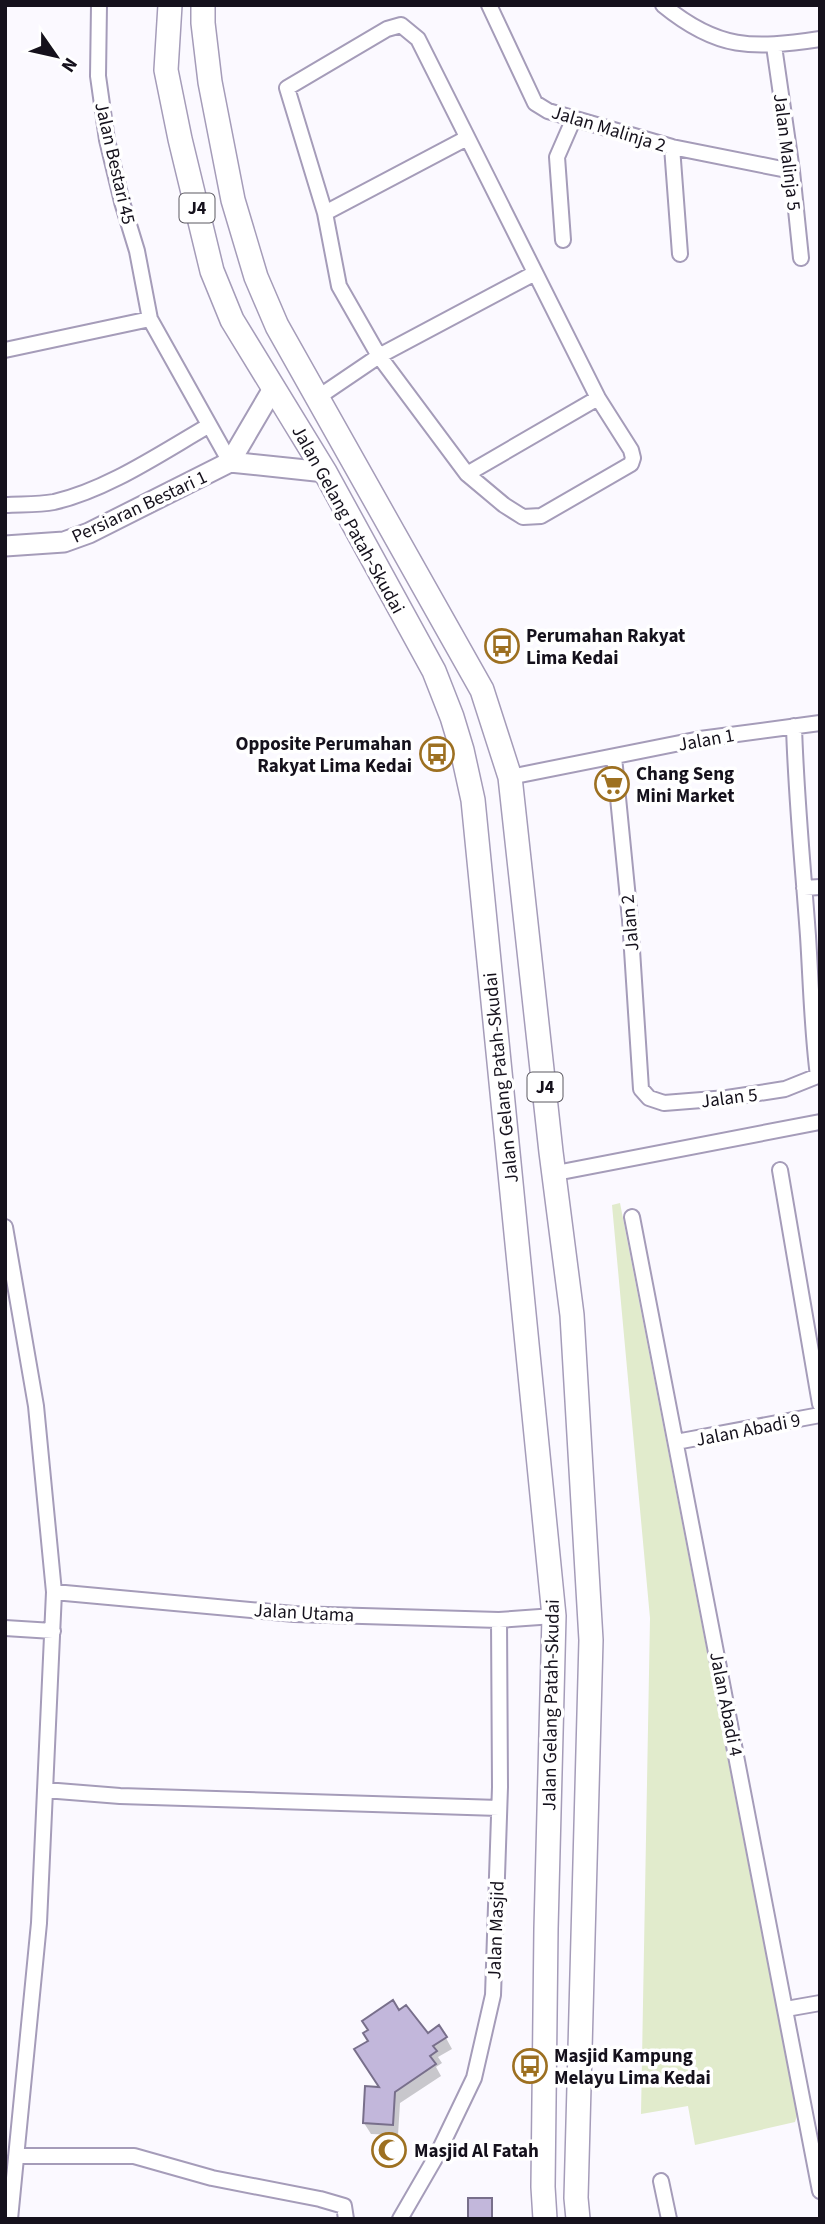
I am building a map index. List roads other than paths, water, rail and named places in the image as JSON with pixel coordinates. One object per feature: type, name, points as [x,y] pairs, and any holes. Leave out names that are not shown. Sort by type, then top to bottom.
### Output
[{"type":"main road","name":"Jalan Gelang Patah-Skudai","points":[[170,5],[166,71],[212,271],[232,320],[325,472],[434,671],[462,750],[473,800],[554,1616],[546,1929],[543,2173],[545,2219]]},
{"type":"main road","name":"Jalan Gelang Patah-Skudai","points":[[205,11],[210,82],[236,213],[256,278],[277,326],[482,691],[510,777],[551,1152],[572,1315],[591,1640],[576,2198],[578,2219]]},
{"type":"street","name":"Jalan Bestari 45","points":[[99,5],[98,76],[107,141],[137,251],[150,319],[230,462]]},
{"type":"street","name":"Jalan Malinja 2","points":[[489,5],[535,103],[548,111],[672,147],[792,172]]},
{"type":"street","points":[[663,5],[684,22],[711,37],[743,45],[774,46],[820,40]]},
{"type":"street","points":[[401,25],[418,39],[598,398],[631,450],[631,464],[541,516],[523,517],[504,505],[467,474],[379,356],[339,286],[325,213],[287,88],[387,29],[401,25]]},
{"type":"street","name":"Jalan Malinja 5","points":[[774,46],[801,258]]},
{"type":"street","points":[[563,240],[557,157],[574,118]]},
{"type":"street","points":[[325,213],[467,138]]},
{"type":"street","points":[[672,147],[680,254]]},
{"type":"street","points":[[317,398],[379,356],[535,274]]},
{"type":"street","points":[[5,350],[150,319]]},
{"type":"street","name":"Persiaran Bestari 1","points":[[230,462],[274,387]]},
{"type":"street","points":[[467,474],[598,398]]},
{"type":"street","points":[[5,505],[52,502],[81,494],[108,482],[208,426]]},
{"type":"street","name":"Persiaran Bestari 1","points":[[5,546],[64,542],[89,533],[230,462],[325,472]]},
{"type":"street","name":"Jalan 1","points":[[510,777],[700,739],[820,723]]},
{"type":"street","points":[[794,726],[796,801],[812,1032],[819,1076]]},
{"type":"street","name":"Jalan 2","points":[[614,757],[630,919],[641,1089]]},
{"type":"street","points":[[804,888],[820,887]]},
{"type":"street","name":"Jalan 5","points":[[641,1089],[649,1098],[664,1103],[727,1098],[785,1089],[819,1076]]},
{"type":"street","points":[[555,1173],[820,1122]]},
{"type":"street","points":[[780,1170],[820,1404]]},
{"type":"street","name":"Jalan Abadi 4","points":[[632,1217],[820,2191]]},
{"type":"street","points":[[5,1227],[36,1406],[54,1592],[39,1923],[10,2219]]},
{"type":"street","name":"Jalan Abadi 9","points":[[676,1442],[820,1415]]},
{"type":"street","name":"Jalan Utama","points":[[54,1592],[294,1614],[499,1620],[554,1616]]},
{"type":"street","name":"Jalan Masjid","points":[[400,2219],[437,2155],[474,2078],[493,1995],[499,1808],[499,1620]]},
{"type":"street","points":[[5,1628],[53,1631]]},
{"type":"street","points":[[46,1790],[120,1796],[499,1808]]},
{"type":"street","points":[[786,2009],[820,2003]]},
{"type":"street","points":[[16,2156],[134,2156],[212,2178],[344,2206],[346,2219]]},
{"type":"street","points":[[661,2181],[669,2219]]},
{"type":"place","name":"Perumahan Rakyat Lima Kedai","points":[[502,646]]},
{"type":"place","name":"Opposite Perumahan Rakyat Lima Kedai","points":[[437,754]]},
{"type":"place","name":"Chang Seng Mini Market","points":[[612,784]]},
{"type":"place","name":"Masjid Kampung Melayu Lima Kedai","points":[[530,2066]]},
{"type":"place","name":"Masjid Al Fatah","points":[[389,2150]]}]
